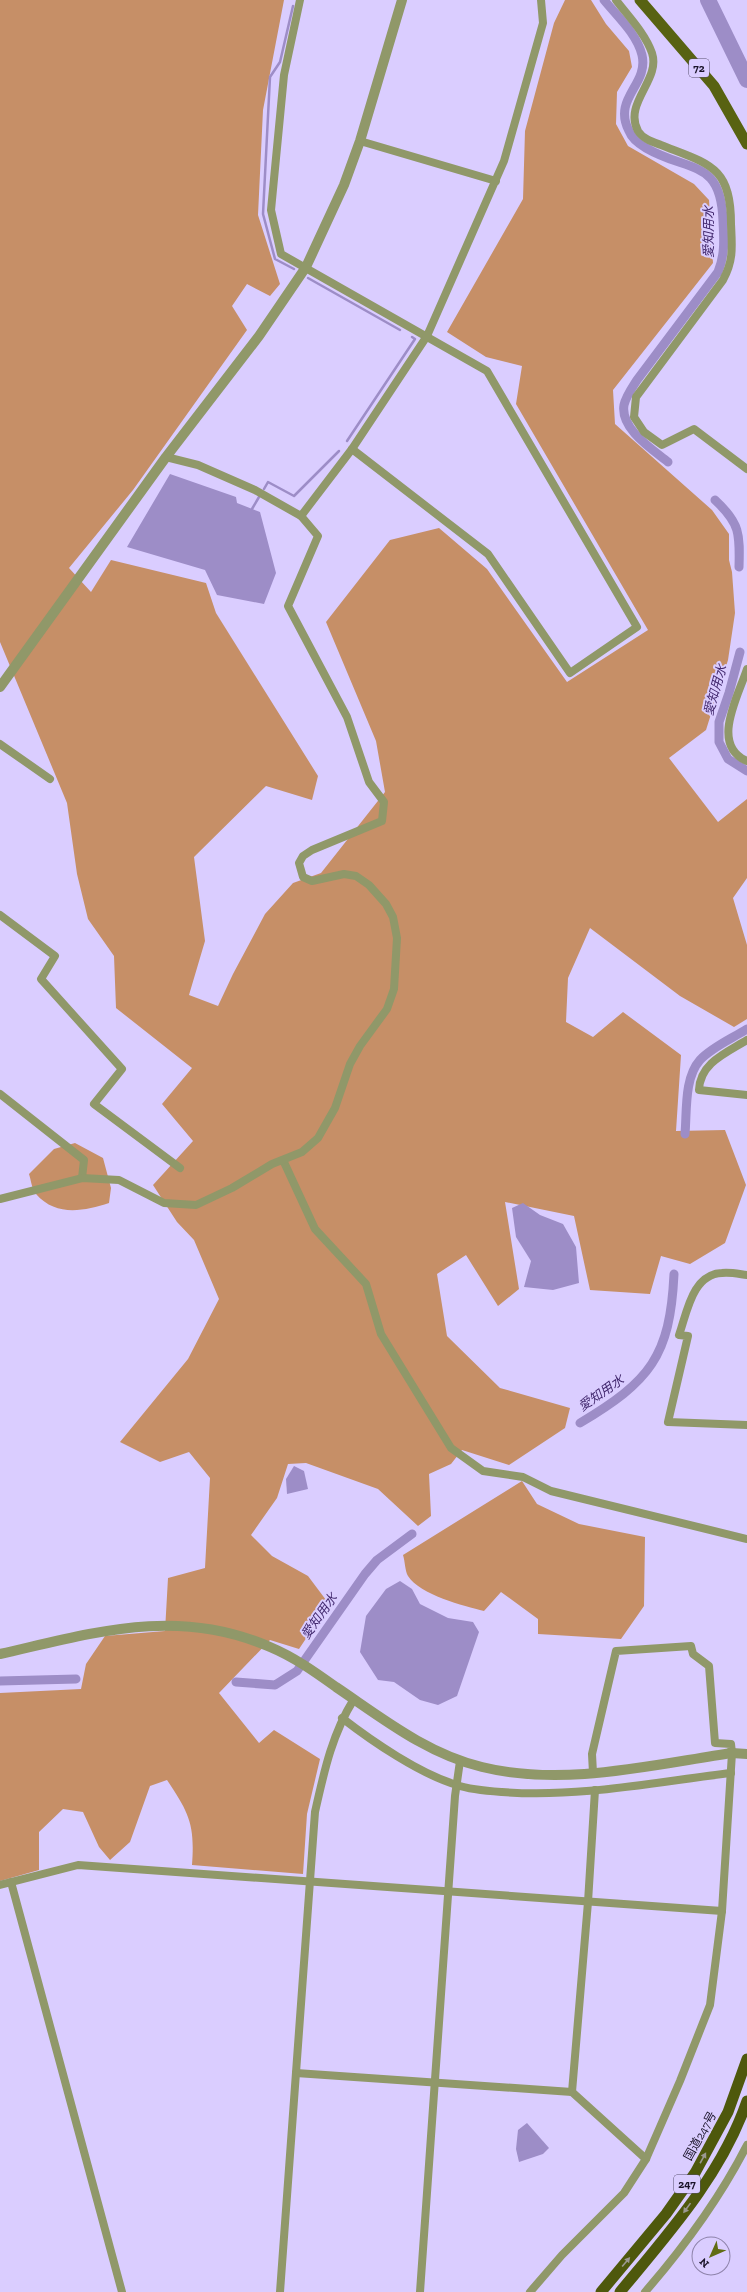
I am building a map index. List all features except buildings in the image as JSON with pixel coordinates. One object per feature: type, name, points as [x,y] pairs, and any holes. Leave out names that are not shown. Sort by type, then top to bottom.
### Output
[{"type":"highway","name":"国道247号","points":[[601,2292],[666,2214],[695,2173],[728,2112],[747,2059]]},
{"type":"highway","name":"247","points":[[620,2292],[676,2223],[707,2181],[741,2120],[747,2101]]},
{"type":"main road","name":"72","points":[[640,0],[714,86],[747,144]]},
{"type":"street","points":[[300,0],[284,75],[271,210],[281,254],[487,371],[637,626],[570,673],[488,554],[352,449]]},
{"type":"street","points":[[0,687],[166,457],[259,336],[306,267],[344,185],[360,141],[402,0]]},
{"type":"street","points":[[301,516],[352,449],[427,336],[504,161],[543,22],[541,0]]},
{"type":"street","points":[[616,0],[644,37],[652,54],[652,72],[636,106],[635,119],[638,131],[648,140],[714,168],[724,181],[731,201],[731,266],[723,280],[636,397],[634,416],[644,432],[662,445],[694,429],[747,469]]},
{"type":"street","points":[[360,141],[496,181]]},
{"type":"street","points":[[0,1198],[82,1178],[118,1180],[164,1203],[196,1205],[232,1188],[272,1164],[302,1152],[323,1130],[335,1108],[350,1064],[360,1046],[387,1009],[394,989],[397,938],[393,917],[386,904],[369,885],[356,876],[344,874],[312,881],[303,877],[299,863],[303,856],[312,850],[382,821],[384,813],[384,802],[369,782],[347,717],[288,606],[318,536],[301,516],[255,490],[198,465],[166,457]]},
{"type":"street","points":[[747,669],[727,726],[729,742],[737,756],[747,761]]},
{"type":"street","points":[[0,744],[50,779]]},
{"type":"street","points":[[0,926],[3,917],[55,956],[41,979],[122,1069],[94,1104],[180,1168]]},
{"type":"street","points":[[747,1040],[705,1067],[699,1079],[699,1090],[747,1095]]},
{"type":"street","points":[[0,1094],[84,1160],[82,1178]]},
{"type":"street","points":[[283,1160],[315,1229],[366,1284],[381,1334],[450,1448],[483,1471],[524,1477],[551,1491],[747,1539]]},
{"type":"street","points":[[747,1275],[721,1273],[705,1278],[696,1288],[679,1336],[688,1336],[668,1422],[747,1425]]},
{"type":"street","points":[[0,1654],[109,1629],[165,1624],[225,1632],[268,1646],[297,1660],[421,1744],[460,1761],[515,1773],[558,1775],[593,1773],[732,1753],[747,1754]]},
{"type":"street","points":[[530,2292],[562,2255],[624,2193],[646,2159],[680,2081],[710,2005],[722,1911],[732,1753],[731,1744],[715,1743],[709,1666],[693,1654],[691,1646],[616,1651],[592,1754],[593,1773]]},
{"type":"street","points":[[280,2292],[315,1812],[328,1756],[342,1718],[354,1699]]},
{"type":"street","points":[[342,1718],[388,1749],[425,1771],[456,1785],[486,1791],[545,1794],[595,1790],[731,1773]]},
{"type":"street","points":[[420,2292],[448,1891],[456,1785],[460,1761]]},
{"type":"street","points":[[572,2092],[588,1902],[595,1790]]},
{"type":"street","points":[[0,1886],[78,1865],[309,1880],[722,1911]]},
{"type":"street","points":[[11,1882],[122,2292]]},
{"type":"street","points":[[296,2073],[572,2092],[646,2159]]},
{"type":"street","points":[[645,2292],[674,2259],[730,2178],[747,2145]]},
{"type":"shaded area","points":[[0,0],[284,0],[263,110],[258,215],[280,284],[270,296],[247,284],[232,306],[247,330],[133,490],[69,568],[91,592],[111,560],[206,583],[216,613],[318,776],[312,800],[266,786],[194,857],[205,941],[189,995],[218,1006],[233,974],[265,914],[293,883],[321,873],[385,792],[376,741],[326,622],[390,540],[439,528],[487,569],[567,682],[648,630],[516,404],[522,366],[486,357],[447,332],[523,199],[525,131],[554,23],[565,0],[591,0],[606,24],[629,51],[632,67],[617,92],[616,124],[628,146],[694,184],[709,200],[713,263],[613,390],[615,424],[712,510],[729,534],[729,560],[732,572],[735,613],[728,660],[706,730],[669,758],[718,822],[747,799],[747,878],[733,898],[747,945],[747,1019],[734,1027],[680,996],[590,928],[568,978],[566,1022],[593,1037],[623,1012],[681,1055],[676,1131],[725,1130],[746,1185],[725,1243],[690,1264],[661,1256],[650,1294],[590,1290],[574,1216],[505,1202],[519,1289],[498,1306],[466,1255],[437,1274],[447,1336],[500,1388],[570,1408],[565,1428],[509,1465],[462,1450],[451,1464],[429,1474],[431,1516],[418,1526],[378,1489],[306,1463],[288,1464],[277,1498],[251,1535],[272,1556],[308,1576],[329,1604],[299,1649],[270,1640],[219,1693],[259,1743],[274,1730],[320,1759],[307,1814],[303,1874],[192,1865],[193,1851],[189,1820],[181,1801],[167,1780],[150,1786],[130,1842],[110,1860],[99,1847],[83,1812],[63,1809],[39,1832],[39,1870],[0,1881],[0,1693],[81,1689],[86,1664],[105,1636],[165,1631],[168,1578],[205,1568],[210,1478],[189,1452],[160,1462],[120,1442],[188,1359],[219,1299],[194,1240],[177,1222],[153,1185],[193,1141],[162,1104],[192,1068],[116,1008],[114,956],[88,919],[77,874],[67,803],[0,642]]},
{"type":"shaded area","points":[[170,474],[236,497],[237,503],[260,512],[276,573],[264,604],[217,595],[205,570],[127,547]]},
{"type":"shaded area","points":[[75,1143],[103,1158],[111,1188],[109,1203],[80,1210],[61,1209],[44,1201],[35,1192],[29,1174],[54,1149]]},
{"type":"shaded area","points":[[523,1203],[540,1215],[563,1224],[576,1247],[579,1283],[553,1290],[524,1287],[531,1261],[516,1237],[512,1208]]},
{"type":"shaded area","points":[[294,1466],[304,1471],[308,1489],[287,1494],[286,1479]]},
{"type":"shaded area","points":[[522,1481],[537,1504],[579,1524],[645,1537],[644,1606],[621,1639],[538,1634],[538,1619],[501,1592],[484,1611],[454,1603],[432,1594],[414,1583],[408,1576],[403,1555]]},
{"type":"shaded area","points":[[400,1581],[412,1589],[420,1604],[448,1618],[473,1622],[479,1632],[457,1696],[438,1705],[420,1700],[394,1682],[378,1680],[360,1652],[366,1616],[386,1589]]},
{"type":"shaded area","points":[[527,2123],[549,2148],[543,2154],[519,2162],[516,2149],[518,2130]]},
{"type":"waterway","name":"愛知用水","points":[[604,0],[636,40],[642,55],[643,66],[641,75],[627,100],[625,109],[625,119],[630,134],[636,141],[646,148],[662,156],[700,170],[709,177],[716,187],[721,201],[724,247],[718,272],[637,380],[624,405],[624,414],[627,422],[638,438],[668,462]]},
{"type":"waterway","points":[[708,0],[747,80]]},
{"type":"waterway","points":[[293,6],[280,62],[270,77],[263,214],[275,259],[294,269]]},
{"type":"waterway","points":[[308,278],[400,330]]},
{"type":"waterway","points":[[347,441],[415,339],[412,337]]},
{"type":"waterway","points":[[264,489],[268,482],[294,496],[339,451]]},
{"type":"waterway","points":[[252,509],[259,497]]},
{"type":"waterway","name":"愛知用水","points":[[715,500],[729,516],[737,530],[739,567]]},
{"type":"waterway","name":"愛知用水","points":[[740,652],[729,693],[719,722],[719,742],[728,759],[747,771]]},
{"type":"waterway","name":"愛知用水","points":[[685,1134],[687,1095],[691,1076],[695,1067],[710,1051],[747,1029]]},
{"type":"waterway","name":"愛知用水","points":[[580,1423],[624,1394],[652,1364],[661,1347],[667,1326],[672,1303],[674,1274]]},
{"type":"waterway","name":"愛知用水","points":[[236,1682],[275,1685],[297,1671],[365,1574],[377,1560],[412,1534]]},
{"type":"waterway","name":"愛知用水","points":[[0,1681],[76,1679]]}]
